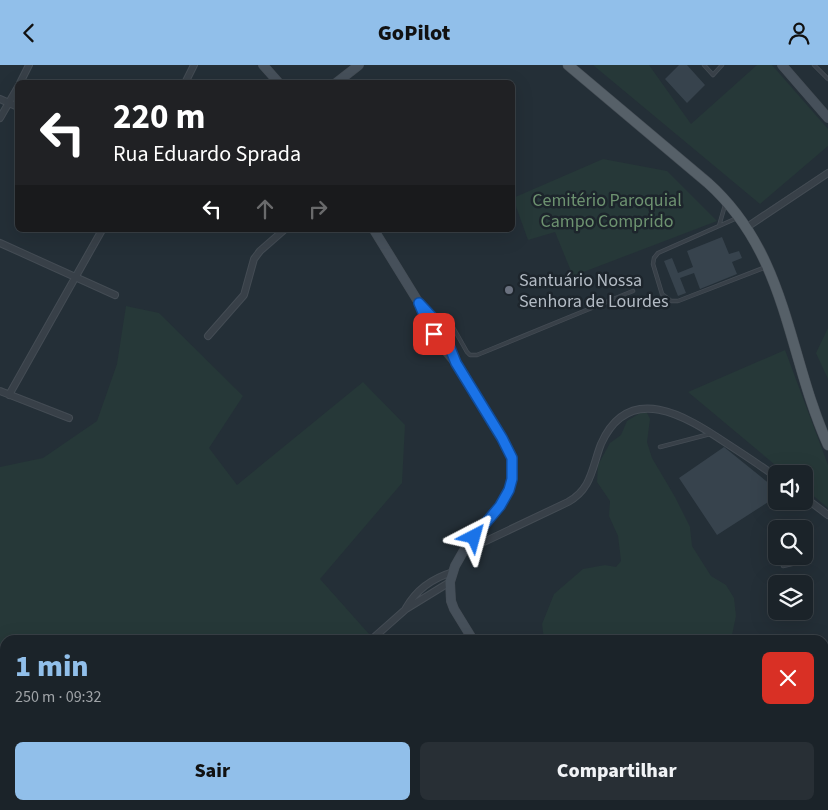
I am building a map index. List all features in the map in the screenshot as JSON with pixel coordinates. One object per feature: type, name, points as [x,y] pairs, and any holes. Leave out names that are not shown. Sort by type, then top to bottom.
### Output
[{"type":"main road","points":[[263,65],[276,80]]},
{"type":"main road","points":[[340,80],[359,65]]},
{"type":"main road","points":[[568,65],[708,183],[740,216],[769,266],[820,426],[828,445]]},
{"type":"main road","points":[[782,65],[828,118]]},
{"type":"main road","points":[[375,232],[419,303],[427,322],[442,347],[456,363],[502,438],[512,458],[512,479],[505,498],[463,551],[450,582],[454,609],[470,635]]},
{"type":"street","points":[[22,80],[29,65]]},
{"type":"street","points":[[186,80],[194,65]]},
{"type":"street","points":[[0,118],[15,92]]},
{"type":"street","points":[[0,99],[15,106]]},
{"type":"street","points":[[747,227],[828,173]]},
{"type":"street","points":[[9,395],[101,232]]},
{"type":"street","points":[[208,336],[244,295],[254,259],[260,251],[282,232]]},
{"type":"street","points":[[0,243],[115,295]]},
{"type":"street","points":[[0,391],[69,418]]},
{"type":"street","points":[[463,551],[568,502],[580,494],[590,478],[607,433],[620,418],[629,413],[645,409],[665,410],[685,417],[768,472]]},
{"type":"street","points":[[813,504],[828,515]]},
{"type":"street","points":[[406,609],[410,600],[424,587],[453,572]]},
{"type":"street","points":[[377,635],[406,609],[450,582]]},
{"type":"lane","points":[[704,65],[713,75],[722,65]]},
{"type":"lane","points":[[814,65],[828,79]]},
{"type":"lane","points":[[719,226],[726,200]]},
{"type":"lane","points":[[740,216],[658,253],[654,258],[653,264],[662,294],[671,301],[678,301],[769,266]]},
{"type":"lane","points":[[450,322],[467,352],[470,355],[478,355],[633,291]]},
{"type":"lane","points":[[660,447],[712,433]]},
{"type":"lane","points":[[783,566],[787,565]]},
{"type":"green space","points":[[593,65],[649,65],[691,124],[757,65],[772,65],[828,129],[828,146],[760,204]]},
{"type":"green space","name":"Cemitério Paroquial Campo Comprido","points":[[603,159],[667,171],[717,221],[573,276],[555,232],[528,240],[515,204],[515,197]]},
{"type":"green space","points":[[126,306],[159,313],[243,396],[209,448],[237,485],[363,382],[405,425],[402,483],[320,579],[369,634],[0,635],[0,467],[43,458],[97,421],[117,364]]},
{"type":"green space","points":[[828,328],[828,379],[816,353]]},
{"type":"green space","points":[[785,350],[828,465],[828,508],[813,496],[813,465],[775,465],[688,392]]},
{"type":"green space","points":[[646,411],[650,419],[647,442],[652,458],[690,527],[692,546],[711,576],[726,585],[734,598],[736,616],[732,635],[543,635],[542,624],[554,594],[583,569],[605,565],[616,567],[621,561],[618,536],[609,516],[610,501],[597,482],[598,465],[610,443],[621,435],[627,421]]},
{"type":"building","points":[[679,65],[687,65],[705,85],[687,103],[665,79]]},
{"type":"building","points":[[722,237],[729,254],[739,251],[742,258],[732,262],[737,274],[700,289],[694,273],[680,278],[686,293],[678,296],[664,261],[672,258],[678,273],[693,267],[687,251]]},
{"type":"building","points":[[724,447],[768,483],[768,502],[717,535],[679,478]]},
{"type":"place","name":"Santuário Nossa Senhora de Lourdes","points":[[509,290]]},
{"type":"route","points":[[434,334],[419,303],[433,318],[448,343],[456,363],[508,448],[512,458],[513,469],[509,490],[500,506],[474,537]]}]
